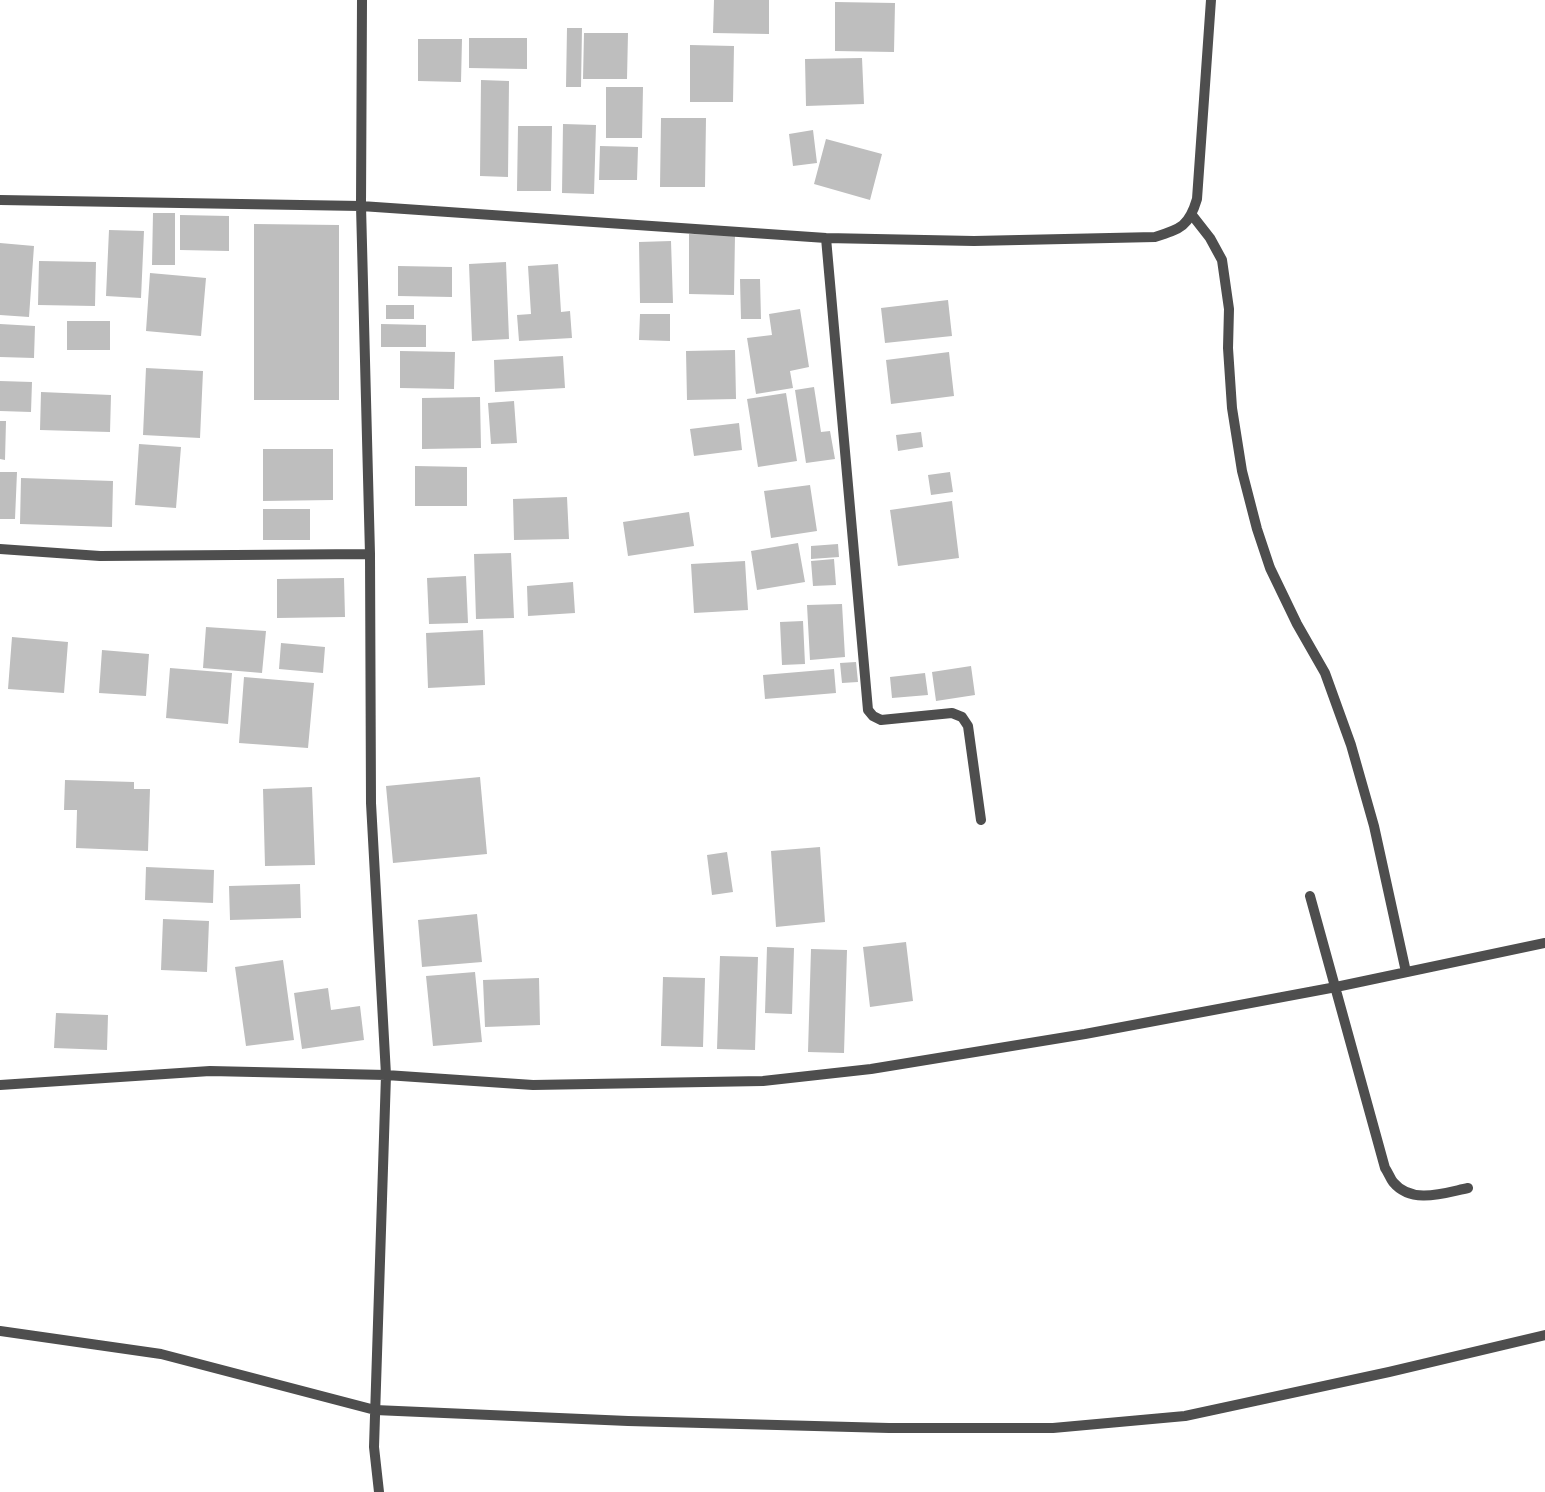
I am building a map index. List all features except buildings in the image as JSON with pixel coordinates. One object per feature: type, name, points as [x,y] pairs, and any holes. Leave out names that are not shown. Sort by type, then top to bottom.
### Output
[{"type":"street","points":[[362,0],[361,206],[370,554],[371,803],[386,1075],[374,1447],[379,1492]]},
{"type":"street","points":[[0,200],[361,206],[826,238],[974,241],[1155,237],[1175,231],[1184,224],[1192,215],[1197,199],[1211,0]]},
{"type":"street","points":[[1192,215],[1210,238],[1222,260],[1229,308],[1228,348],[1232,408],[1242,472],[1257,529],[1270,568],[1297,624],[1325,673],[1351,745],[1374,826],[1406,972]]},
{"type":"street","points":[[826,238],[868,710],[873,716],[881,720],[952,713],[962,718],[968,726],[980,820]]},
{"type":"street","points":[[0,550],[100,556],[370,554]]},
{"type":"street","points":[[1310,896],[1385,1168],[1394,1182],[1407,1193],[1430,1197],[1468,1188]]},
{"type":"street","points":[[0,1085],[210,1071],[386,1075],[533,1085],[763,1081],[871,1069],[1085,1034],[1336,986],[1545,943]]},
{"type":"street","points":[[0,1331],[161,1354],[375,1410],[628,1421],[889,1428],[1054,1428],[1185,1416],[1390,1372],[1545,1335]]}]
